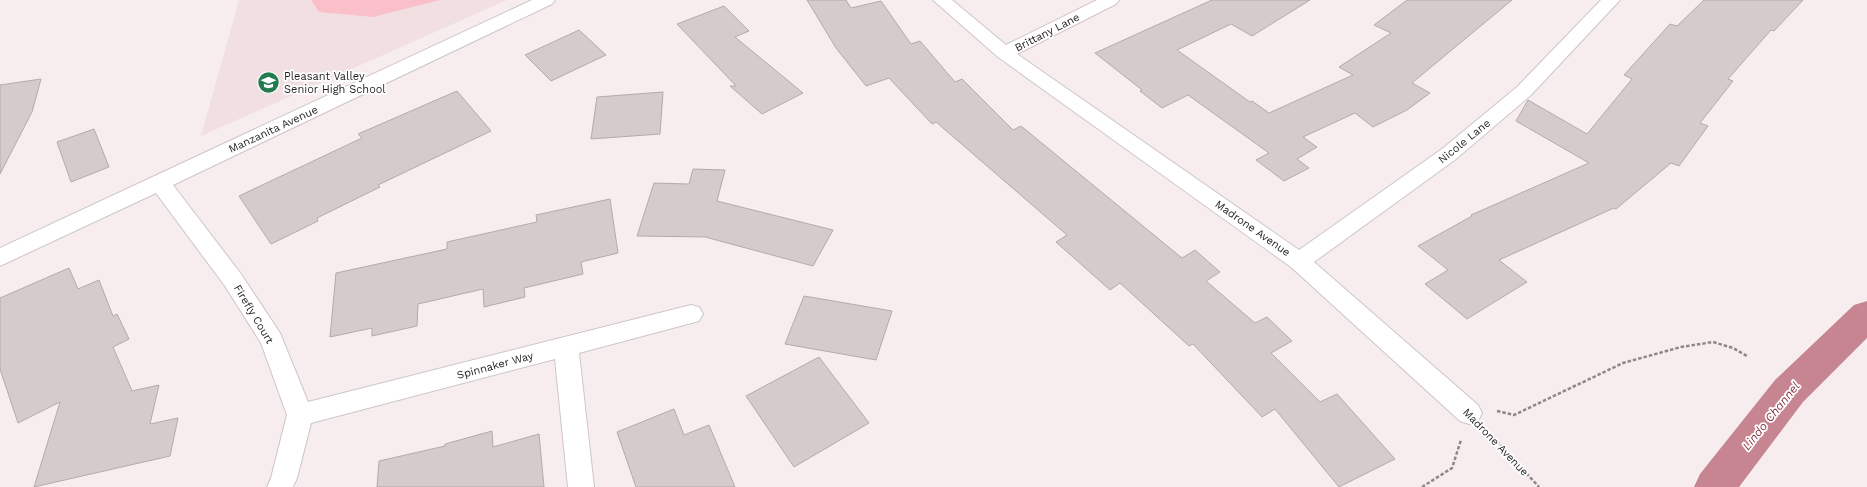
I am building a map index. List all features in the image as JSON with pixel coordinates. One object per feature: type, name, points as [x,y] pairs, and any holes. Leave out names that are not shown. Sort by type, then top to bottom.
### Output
[{"type":"street","name":"Manzanita Avenue","points":[[0,258],[546,0]]},
{"type":"street","name":"Madrone Avenue","points":[[942,0],[1004,53],[1299,261],[1469,413]]},
{"type":"street","name":"Brittany Lane","points":[[1004,53],[1110,0]]},
{"type":"street","name":"Nicole Lane","points":[[1299,261],[1450,154],[1524,91],[1611,0]]},
{"type":"street","name":"Firefly Court","points":[[160,183],[233,280],[272,340],[300,415]]},
{"type":"street","name":"Spinnaker Way","points":[[300,415],[691,314]]},
{"type":"street","points":[[566,346],[581,487]]},
{"type":"street","points":[[280,487],[284,478],[300,415]]},
{"type":"path","points":[[1422,487],[1452,468],[1469,413],[1491,410],[1514,415],[1623,363],[1681,347],[1713,342],[1733,348],[1747,356]]},
{"type":"path","name":"Madrone Avenue","points":[[1469,413],[1539,487]]},
{"type":"shaded area","name":"Pleasant Valley Senior High School","points":[[239,0],[507,0],[201,136]]},
{"type":"shaded area","points":[[311,0],[440,0],[373,17],[319,12]]},
{"type":"building","points":[[807,0],[846,0],[851,8],[881,1],[911,44],[920,41],[955,82],[962,79],[1013,130],[1021,126],[1182,258],[1195,250],[1220,272],[1206,281],[1255,323],[1267,317],[1292,341],[1271,353],[1320,402],[1337,394],[1395,459],[1339,487],[1275,409],[1262,417],[1193,344],[1189,346],[1120,283],[1110,290],[1056,242],[1067,235],[936,122],[932,124],[889,78],[866,86],[836,48]]},
{"type":"building","points":[[1212,0],[1310,0],[1252,36],[1231,24],[1177,50],[1250,102],[1252,101],[1269,113],[1353,75],[1339,67],[1391,33],[1374,25],[1407,0],[1512,0],[1412,83],[1430,93],[1407,110],[1373,127],[1355,113],[1303,137],[1317,147],[1297,159],[1309,168],[1284,181],[1256,160],[1269,153],[1188,95],[1162,108],[1140,91],[1142,90],[1095,53]]},
{"type":"building","points":[[1704,0],[1803,0],[1774,31],[1771,30],[1728,79],[1733,81],[1700,123],[1708,126],[1679,166],[1671,163],[1616,209],[1614,208],[1499,260],[1527,282],[1467,319],[1425,284],[1448,270],[1418,246],[1472,216],[1471,215],[1589,163],[1516,121],[1528,100],[1587,134],[1632,79],[1624,75],[1670,24],[1677,26]]},
{"type":"building","points":[[724,6],[749,31],[735,37],[803,93],[762,114],[730,86],[736,86],[677,24]]},
{"type":"building","points":[[579,30],[606,55],[551,81],[525,55]]},
{"type":"building","points":[[41,79],[32,112],[0,174],[0,85]]},
{"type":"building","points":[[457,91],[491,131],[378,185],[380,187],[317,218],[318,221],[271,244],[239,196],[362,138],[358,134]]},
{"type":"building","points":[[663,92],[660,134],[591,139],[597,97]]},
{"type":"building","points":[[94,129],[109,167],[71,182],[57,142]]},
{"type":"building","points":[[693,169],[725,170],[717,201],[833,230],[813,266],[705,237],[637,236],[654,183],[689,184]]},
{"type":"building","points":[[610,199],[618,253],[581,262],[583,274],[524,288],[525,297],[484,307],[483,289],[418,304],[417,326],[372,336],[372,328],[330,337],[336,273],[447,249],[447,242],[537,222],[536,215]]},
{"type":"building","points":[[69,268],[78,289],[99,280],[113,316],[117,314],[129,339],[113,347],[132,391],[159,385],[150,424],[178,418],[170,456],[34,487],[60,402],[18,423],[0,369],[0,298]]},
{"type":"building","points":[[804,296],[892,311],[876,360],[785,344]]},
{"type":"building","points":[[819,357],[869,423],[794,467],[746,396]]},
{"type":"building","points":[[674,409],[684,435],[709,425],[735,487],[636,487],[617,432]]},
{"type":"building","points":[[492,431],[493,447],[539,434],[544,487],[377,487],[379,461],[445,446],[445,444]]},
{"type":"waterway","name":"Lindo Channel","points":[[1715,487],[1789,391],[1867,315]]},
{"type":"place","name":"Pleasant Valley Senior High School","points":[[269,82]]}]
